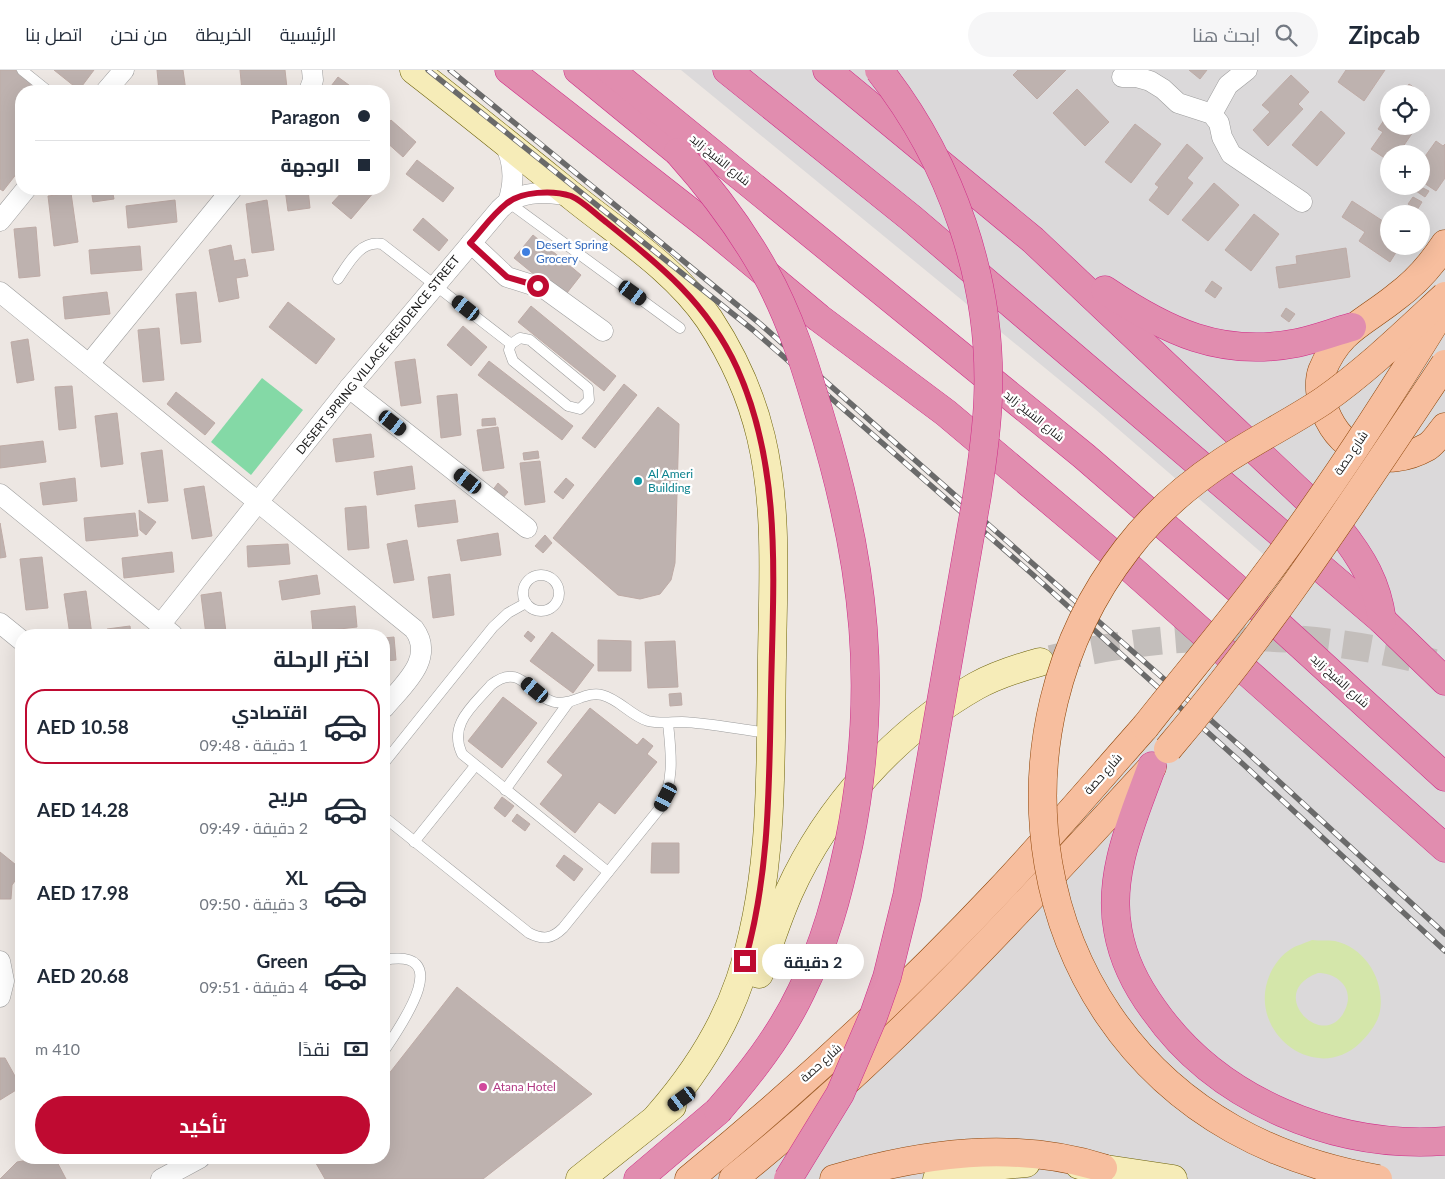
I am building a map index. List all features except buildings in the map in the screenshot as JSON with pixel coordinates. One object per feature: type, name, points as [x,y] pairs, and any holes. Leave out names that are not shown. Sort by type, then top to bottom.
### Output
[{"type":"highway","points":[[509,70],[711,228],[819,318],[946,413],[1130,568],[1445,848]]},
{"type":"highway","points":[[528,70],[586,129]]},
{"type":"highway","points":[[578,70],[678,152],[714,194],[746,240],[782,305],[796,339],[843,495],[862,597],[866,648],[866,700],[857,803],[839,889],[829,924],[809,975],[784,1024],[758,1062],[718,1111],[638,1179]]},
{"type":"highway","name":"شارع الشيخ زايد","points":[[610,70],[1084,456],[1271,618],[1445,777]]},
{"type":"highway","points":[[727,70],[911,218],[1382,620],[1445,681]]},
{"type":"highway","points":[[827,70],[1032,240],[1339,529],[1371,578],[1379,596],[1382,620]]},
{"type":"highway","points":[[788,1179],[819,1130],[858,1056],[874,1017],[898,936],[974,516],[986,431],[988,397],[985,330],[978,288],[964,230],[946,183],[924,137],[878,70]]},
{"type":"highway","points":[[1032,240],[1143,316],[1172,330],[1202,340],[1234,346],[1266,347],[1298,343],[1352,327]]},
{"type":"highway","points":[[1306,724],[1362,787],[1445,868]]},
{"type":"highway","points":[[1160,758],[1121,854],[1116,883],[1116,912],[1122,950],[1133,976],[1163,1023],[1188,1050],[1224,1080],[1271,1107],[1297,1118],[1331,1130],[1376,1139],[1403,1142],[1445,1141]]},
{"type":"main road","points":[[414,70],[632,244],[691,296],[723,342],[747,395],[761,436],[772,522],[770,799],[763,872],[756,917],[741,978],[729,1010],[713,1041],[676,1095],[658,1116]]},
{"type":"main road","points":[[1445,244],[1419,276],[1397,296],[1352,327],[1332,348],[1321,373],[1321,401],[1331,427],[1350,447],[1376,458],[1404,457],[1429,446],[1445,427]]},
{"type":"main road","points":[[1380,1179],[1332,1170],[1287,1156],[1230,1128],[1179,1092],[1134,1047],[1115,1022],[1086,975],[1058,909],[1049,871],[1042,816],[1044,752],[1056,689],[1078,628],[1110,572],[1150,522],[1173,500],[1224,461],[1300,416],[1342,387],[1375,360],[1445,296]]},
{"type":"main road","name":"شارع حصة","points":[[689,1179],[744,1134],[948,943],[1000,890],[1145,726],[1256,588],[1299,529],[1381,409],[1445,306]]},
{"type":"main road","points":[[733,1179],[810,1114],[909,1025],[982,951],[1160,758],[1271,620],[1346,514],[1445,364]]},
{"type":"main road","points":[[580,1179],[682,1099],[699,1082],[726,1047],[743,1016],[789,891],[819,837],[856,787],[899,744],[949,703],[1000,675],[1040,662]]},
{"type":"main road","points":[[834,1179],[900,1162],[975,1152],[1053,1155],[1103,1168]]},
{"type":"main road","points":[[937,1179],[983,1167],[1027,1163],[1103,1168],[1173,1179]]},
{"type":"street","points":[[111,85],[124,70]]},
{"type":"street","points":[[311,85],[313,80],[312,70]]},
{"type":"street","points":[[1212,114],[1228,85],[1247,70]]},
{"type":"street","points":[[1122,77],[1136,77],[1150,81],[1163,89],[1178,104],[1212,114],[1219,122],[1222,138],[1231,154],[1302,202]]},
{"type":"street","points":[[501,138],[509,155],[513,174],[504,205]]},
{"type":"street","name":"DESERT SPRING VILLAGE RESIDENCE STREET","points":[[167,629],[258,502],[435,284],[504,205],[531,194],[545,193],[573,197]]},
{"type":"street","points":[[0,221],[21,195]]},
{"type":"street","points":[[89,364],[227,195]]},
{"type":"street","points":[[470,243],[507,277],[545,289],[603,331]]},
{"type":"street","points":[[0,292],[408,623],[419,636],[422,645],[420,662],[390,700]]},
{"type":"street","points":[[349,388],[527,528]]},
{"type":"street","name":"DESERT SPRING VILLAGE RESIDENCE STREET","points":[[0,494],[165,629]]},
{"type":"street","points":[[0,623],[15,635]]},
{"type":"street","points":[[0,961],[4,981],[0,997]]},
{"type":"street","points":[[161,1179],[189,1164]]},
{"type":"lane","points":[[22,70],[41,85]]},
{"type":"lane","points":[[504,205],[680,328]]},
{"type":"lane","points":[[338,279],[362,247],[375,242],[388,247],[511,344]]},
{"type":"lane","points":[[520,338],[525,338],[538,347],[588,388],[589,400],[586,405],[580,408],[568,406],[513,361],[510,356],[511,344],[520,338]]},
{"type":"lane","points":[[390,756],[493,628],[508,613],[526,603]]},
{"type":"lane","points":[[608,872],[462,754],[457,732],[463,718],[497,680],[512,677],[519,679],[551,701],[568,703],[592,694],[609,697],[642,719],[668,723],[683,722],[770,734]]},
{"type":"lane","points":[[505,790],[568,703]]},
{"type":"lane","points":[[390,822],[530,934],[538,938],[548,938],[556,935],[656,813],[666,797],[671,772],[668,723]]},
{"type":"lane","points":[[414,842],[475,766]]},
{"type":"lane","points":[[390,959],[408,960],[416,965],[421,973],[421,983],[407,1014],[390,1041]]},
{"type":"shaded area","points":[[681,70],[1445,70],[1445,1179],[701,1179],[724,1164],[929,984],[1018,894],[1189,698],[1285,573],[1095,409]]},
{"type":"green space","points":[[262,378],[303,410],[251,475],[211,442]]},
{"type":"green space","points":[[1312,940],[1335,941],[1356,951],[1371,967],[1379,988],[1380,1011],[1375,1024],[1360,1043],[1342,1055],[1323,1058],[1305,1055],[1289,1046],[1276,1032],[1267,1015],[1265,995],[1270,974],[1274,967],[1288,951]],"holes":[[[1318,973],[1338,979],[1343,984],[1348,995],[1345,1010],[1336,1022],[1325,1026],[1313,1023],[1303,1016],[1297,1005],[1296,993],[1303,982]]]},
{"type":"tunnel","points":[[1051,659],[1147,642],[1243,637],[1339,644],[1387,652],[1434,663]]},
{"type":"railway","points":[[428,70],[753,330],[1031,573],[1244,765],[1445,951]]},
{"type":"railway","points":[[450,70],[758,322],[1247,752],[1445,934]]},
{"type":"place","name":"Desert Spring Grocery","points":[[526,252]]},
{"type":"place","name":"Al Ameri Building","points":[[638,481]]},
{"type":"place","name":"Atana Hotel","points":[[483,1087]]},
{"type":"route","points":[[538,286],[507,277],[470,243],[508,202],[531,194],[545,193],[573,197],[676,281],[699,306],[723,342],[736,368],[761,436],[772,522],[770,799],[758,908],[745,961]]}]
